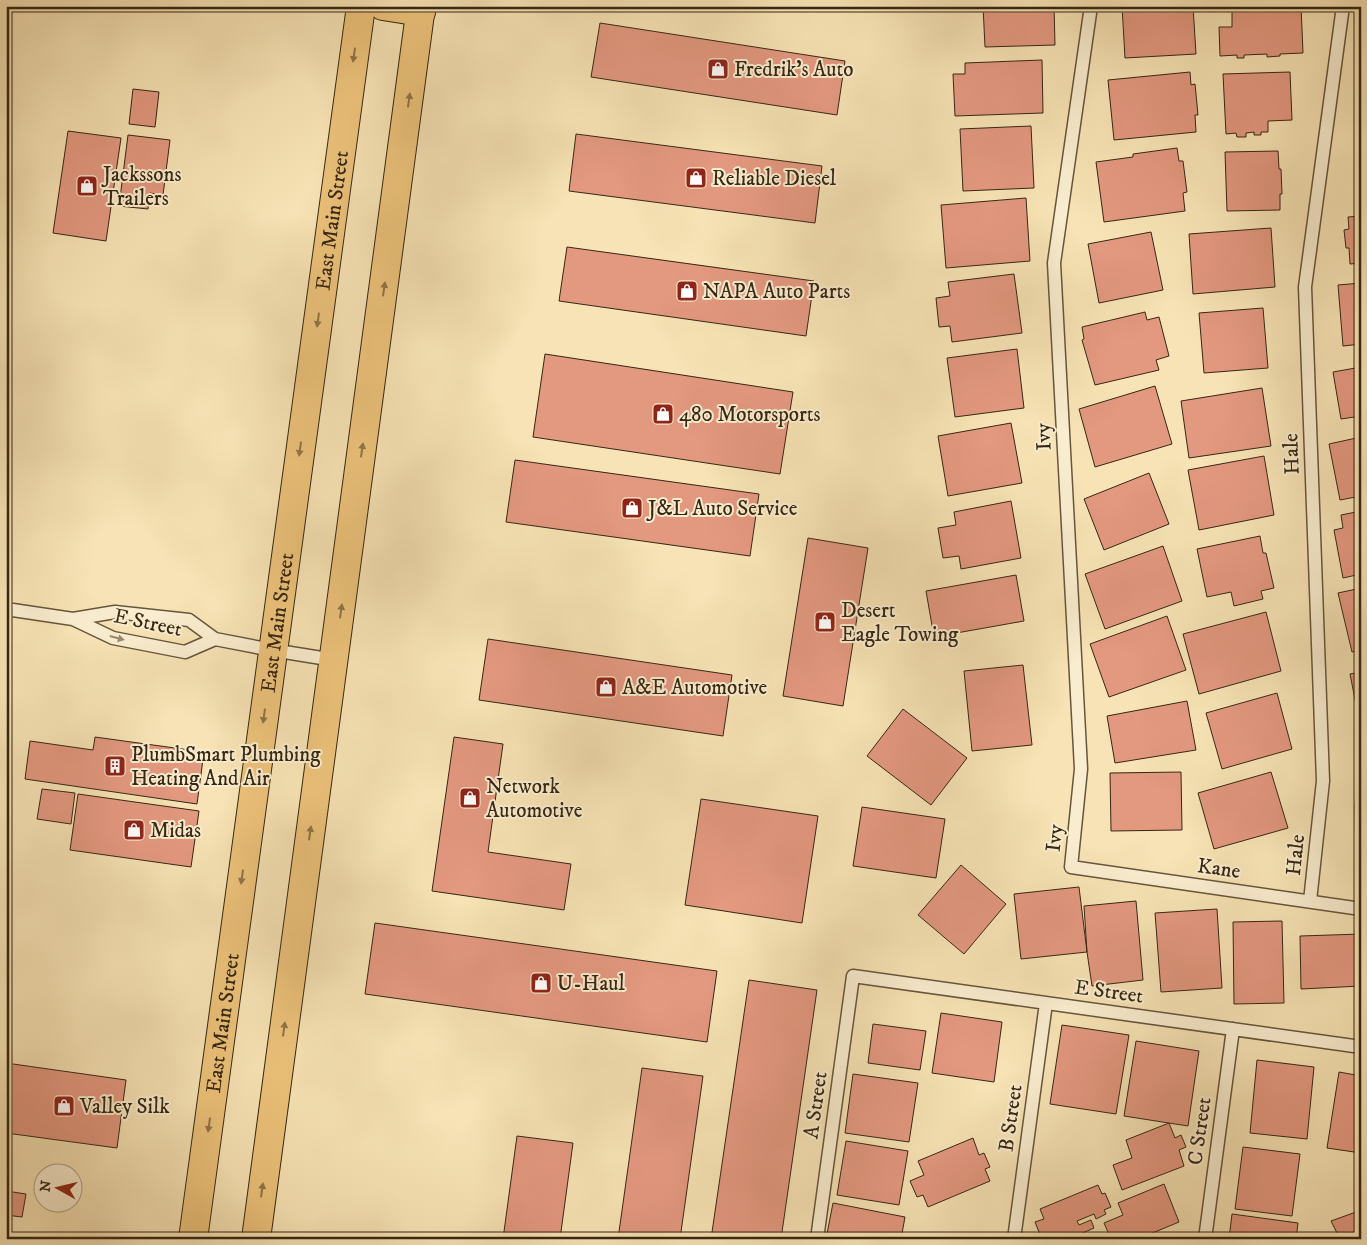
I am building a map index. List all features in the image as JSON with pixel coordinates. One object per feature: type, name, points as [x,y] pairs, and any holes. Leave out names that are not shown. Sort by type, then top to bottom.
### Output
[{"type":"main road","name":"East Main Street","points":[[193,1239],[361,6]]},
{"type":"main road","points":[[256,1239],[421,9],[382,6]]},
{"type":"lane","name":"Ivy","points":[[1071,867],[1081,769],[1054,263],[1091,6]]},
{"type":"lane","name":"Hale","points":[[1310,901],[1323,781],[1305,287],[1343,6]]},
{"type":"lane","name":"E Street","points":[[6,609],[73,618],[115,612],[189,620],[215,639],[334,660]]},
{"type":"lane","name":"E Street","points":[[73,618],[114,638],[185,652],[215,639]]},
{"type":"lane","name":"Kane","points":[[1071,867],[1361,909]]},
{"type":"lane","name":"E Street","points":[[853,976],[1361,1047]]},
{"type":"lane","name":"A Street","points":[[817,1239],[853,976]]},
{"type":"lane","name":"B Street","points":[[1014,1239],[1046,1003]]},
{"type":"lane","name":"C Street","points":[[1205,1239],[1233,1029]]},
{"type":"building","points":[[983,6],[1054,6],[1055,45],[985,47]]},
{"type":"building","points":[[1122,6],[1193,6],[1196,54],[1125,58]]},
{"type":"building","points":[[1232,6],[1301,6],[1303,53],[1280,54],[1280,56],[1267,57],[1267,54],[1244,55],[1244,58],[1237,58],[1237,55],[1220,56],[1219,27],[1232,27]]},
{"type":"building","name":"Fredrik's Auto","points":[[600,23],[845,61],[837,115],[591,77]]},
{"type":"building","points":[[1042,60],[1043,113],[955,116],[953,74],[965,74],[965,63]]},
{"type":"building","points":[[1190,72],[1191,85],[1195,84],[1198,115],[1195,115],[1196,132],[1114,140],[1108,80]]},
{"type":"building","points":[[1290,72],[1292,120],[1268,121],[1268,132],[1261,132],[1261,135],[1254,135],[1254,132],[1246,133],[1246,137],[1237,137],[1236,133],[1226,134],[1223,74]]},
{"type":"building","points":[[133,89],[159,92],[155,127],[129,124]]},
{"type":"building","points":[[1031,126],[1034,188],[963,191],[960,129]]},
{"type":"building","name":"Jackssons Trailers","points":[[68,131],[121,138],[106,241],[53,233]]},
{"type":"building","name":"Reliable Diesel","points":[[576,134],[822,166],[815,223],[569,191]]},
{"type":"building","points":[[1356,134],[1361,134],[1361,193],[1356,193]]},
{"type":"building","points":[[128,135],[170,140],[163,195],[150,193],[148,209],[119,206]]},
{"type":"building","points":[[1177,148],[1179,161],[1183,161],[1187,192],[1183,193],[1185,211],[1104,222],[1096,162],[1133,157],[1133,154]]},
{"type":"building","points":[[1278,151],[1282,194],[1280,194],[1280,210],[1227,211],[1225,152]]},
{"type":"building","points":[[1026,198],[1030,261],[946,268],[941,205]]},
{"type":"building","points":[[1361,216],[1361,263],[1350,264],[1349,248],[1346,248],[1344,230],[1349,229],[1348,217]]},
{"type":"building","points":[[1271,228],[1275,287],[1193,294],[1189,234]]},
{"type":"building","points":[[1151,232],[1163,290],[1099,303],[1088,244]]},
{"type":"building","name":"NAPA Auto Parts","points":[[567,247],[814,281],[806,336],[559,301]]},
{"type":"building","points":[[1014,274],[1022,333],[952,342],[950,326],[939,327],[936,298],[950,296],[948,282]]},
{"type":"building","points":[[1361,283],[1361,344],[1343,346],[1338,285]]},
{"type":"building","points":[[1263,308],[1268,368],[1204,373],[1199,313]]},
{"type":"building","points":[[1145,312],[1147,320],[1159,317],[1169,356],[1156,360],[1159,370],[1095,385],[1082,340],[1084,339],[1082,327]]},
{"type":"building","points":[[1017,349],[1024,408],[955,417],[947,358]]},
{"type":"building","name":"480 Motorsports","points":[[545,354],[793,392],[780,474],[533,437]]},
{"type":"building","points":[[1361,367],[1361,416],[1341,419],[1333,372]]},
{"type":"building","points":[[1155,386],[1172,444],[1095,467],[1079,409]]},
{"type":"building","points":[[1262,388],[1271,446],[1189,458],[1181,401]]},
{"type":"building","points":[[1011,423],[1022,483],[948,496],[938,436]]},
{"type":"building","points":[[1361,437],[1361,496],[1340,500],[1329,444]]},
{"type":"building","points":[[1264,456],[1274,515],[1199,530],[1188,470]]},
{"type":"building","name":"J&L Auto Service","points":[[515,460],[759,494],[750,556],[506,522]]},
{"type":"building","points":[[1149,473],[1169,524],[1104,550],[1084,499]]},
{"type":"building","points":[[1011,501],[1021,558],[961,569],[959,556],[943,558],[938,528],[956,525],[954,512]]},
{"type":"building","points":[[1361,511],[1361,574],[1343,578],[1334,530],[1343,528],[1341,515]]},
{"type":"building","points":[[1260,536],[1263,553],[1266,553],[1274,588],[1261,591],[1263,599],[1234,606],[1231,592],[1207,597],[1197,549]]},
{"type":"building","name":"Desert Eagle Towing","points":[[808,538],[868,548],[843,706],[783,696]]},
{"type":"building","points":[[1163,546],[1182,601],[1105,629],[1085,574]]},
{"type":"building","points":[[1016,575],[1024,621],[934,637],[926,591]]},
{"type":"building","points":[[1361,588],[1361,650],[1352,652],[1338,593]]},
{"type":"building","points":[[1266,612],[1281,671],[1199,694],[1183,634]]},
{"type":"building","points":[[1167,616],[1186,670],[1109,697],[1090,644]]},
{"type":"building","name":"A&E Automotive","points":[[488,639],[732,675],[723,736],[479,700]]},
{"type":"building","points":[[1023,665],[1032,745],[972,751],[964,671]]},
{"type":"building","points":[[1361,672],[1361,719],[1359,720],[1350,674]]},
{"type":"building","points":[[1277,693],[1292,749],[1222,769],[1206,713]]},
{"type":"building","points":[[1187,701],[1196,750],[1115,763],[1107,716]]},
{"type":"building","points":[[903,709],[967,758],[931,805],[867,756]]},
{"type":"building","name":"PlumbSmart Plumbing Heating And Air","points":[[95,737],[204,752],[197,804],[25,779],[30,741],[93,750]]},
{"type":"building","name":"Network Automotive","points":[[454,737],[503,744],[488,852],[571,864],[564,910],[432,891]]},
{"type":"building","points":[[1361,742],[1361,763],[1356,743]]},
{"type":"building","points":[[1181,772],[1182,830],[1111,831],[1110,773]]},
{"type":"building","points":[[1271,772],[1288,828],[1214,849],[1198,793]]},
{"type":"building","points":[[42,789],[75,793],[71,824],[37,819]]},
{"type":"building","name":"Midas","points":[[78,794],[199,811],[191,867],[70,850]]},
{"type":"building","points":[[701,799],[818,816],[802,923],[685,905]]},
{"type":"building","points":[[1355,803],[1361,803],[1361,867],[1356,867]]},
{"type":"building","points":[[862,807],[945,819],[936,878],[853,866]]},
{"type":"building","points":[[961,865],[1006,904],[964,954],[918,915]]},
{"type":"building","points":[[1079,887],[1087,952],[1021,959],[1014,894]]},
{"type":"building","points":[[1136,901],[1143,980],[1092,986],[1087,952],[1084,906]]},
{"type":"building","points":[[1217,909],[1222,988],[1161,992],[1155,913]]},
{"type":"building","points":[[1282,921],[1284,1003],[1234,1004],[1233,922]]},
{"type":"building","name":"U-Haul","points":[[375,923],[717,971],[707,1042],[365,994]]},
{"type":"building","points":[[1361,934],[1361,986],[1301,989],[1300,936]]},
{"type":"building","points":[[749,980],[817,990],[781,1239],[711,1239]]},
{"type":"building","points":[[941,1013],[1002,1022],[994,1082],[932,1073]]},
{"type":"building","points":[[873,1024],[926,1031],[920,1070],[868,1063]]},
{"type":"building","points":[[1062,1025],[1129,1035],[1116,1114],[1050,1104]]},
{"type":"building","points":[[1136,1041],[1199,1051],[1188,1126],[1124,1116]]},
{"type":"building","points":[[1257,1060],[1314,1067],[1307,1139],[1250,1133]]},
{"type":"building","name":"Valley Silk","points":[[6,1063],[126,1080],[117,1148],[6,1133]]},
{"type":"building","points":[[642,1068],[703,1076],[680,1239],[618,1239]]},
{"type":"building","points":[[1339,1072],[1361,1076],[1361,1153],[1327,1148]]},
{"type":"building","points":[[853,1074],[918,1083],[909,1142],[845,1133]]},
{"type":"building","points":[[1169,1123],[1175,1138],[1181,1135],[1186,1147],[1179,1150],[1184,1166],[1122,1190],[1113,1165],[1132,1158],[1126,1140]]},
{"type":"building","points":[[517,1136],[573,1143],[560,1239],[503,1239]]},
{"type":"building","points":[[973,1138],[979,1155],[984,1153],[990,1167],[985,1169],[990,1181],[928,1207],[923,1195],[917,1197],[910,1181],[924,1175],[918,1161]]},
{"type":"building","points":[[846,1141],[908,1151],[899,1205],[837,1195]]},
{"type":"building","points":[[1243,1147],[1300,1154],[1292,1216],[1235,1209]]},
{"type":"building","points":[[1164,1184],[1179,1222],[1138,1239],[1111,1239],[1104,1223],[1123,1215],[1118,1203]]},
{"type":"building","points":[[1098,1185],[1102,1194],[1105,1193],[1111,1207],[1104,1210],[1106,1214],[1096,1219],[1094,1214],[1077,1221],[1079,1225],[1091,1220],[1094,1228],[1069,1239],[1050,1239],[1048,1233],[1041,1237],[1035,1222],[1044,1219],[1040,1209]]},
{"type":"building","points":[[6,1191],[26,1194],[22,1217],[6,1215]]},
{"type":"building","points":[[833,1203],[905,1217],[901,1239],[826,1239]]},
{"type":"building","points":[[1356,1212],[1361,1224],[1361,1239],[1323,1239],[1337,1233],[1331,1221]]},
{"type":"building","points":[[1232,1214],[1298,1223],[1296,1239],[1229,1239]]},
{"type":"place","name":"Fredrik's Auto","points":[[718,69]]},
{"type":"place","name":"Reliable Diesel","points":[[696,178]]},
{"type":"place","name":"Jackssons Trailers","points":[[87,186]]},
{"type":"place","name":"NAPA Auto Parts","points":[[687,291]]},
{"type":"place","name":"480 Motorsports","points":[[663,414]]},
{"type":"place","name":"J&L Auto Service","points":[[632,508]]},
{"type":"place","name":"Desert Eagle Towing","points":[[825,622]]},
{"type":"place","name":"A&E Automotive","points":[[606,687]]},
{"type":"place","name":"PlumbSmart Plumbing Heating And Air","points":[[115,766]]},
{"type":"place","name":"Network Automotive","points":[[470,798]]},
{"type":"place","name":"Midas","points":[[134,830]]},
{"type":"place","name":"U-Haul","points":[[541,983]]},
{"type":"place","name":"Valley Silk","points":[[64,1106]]}]
